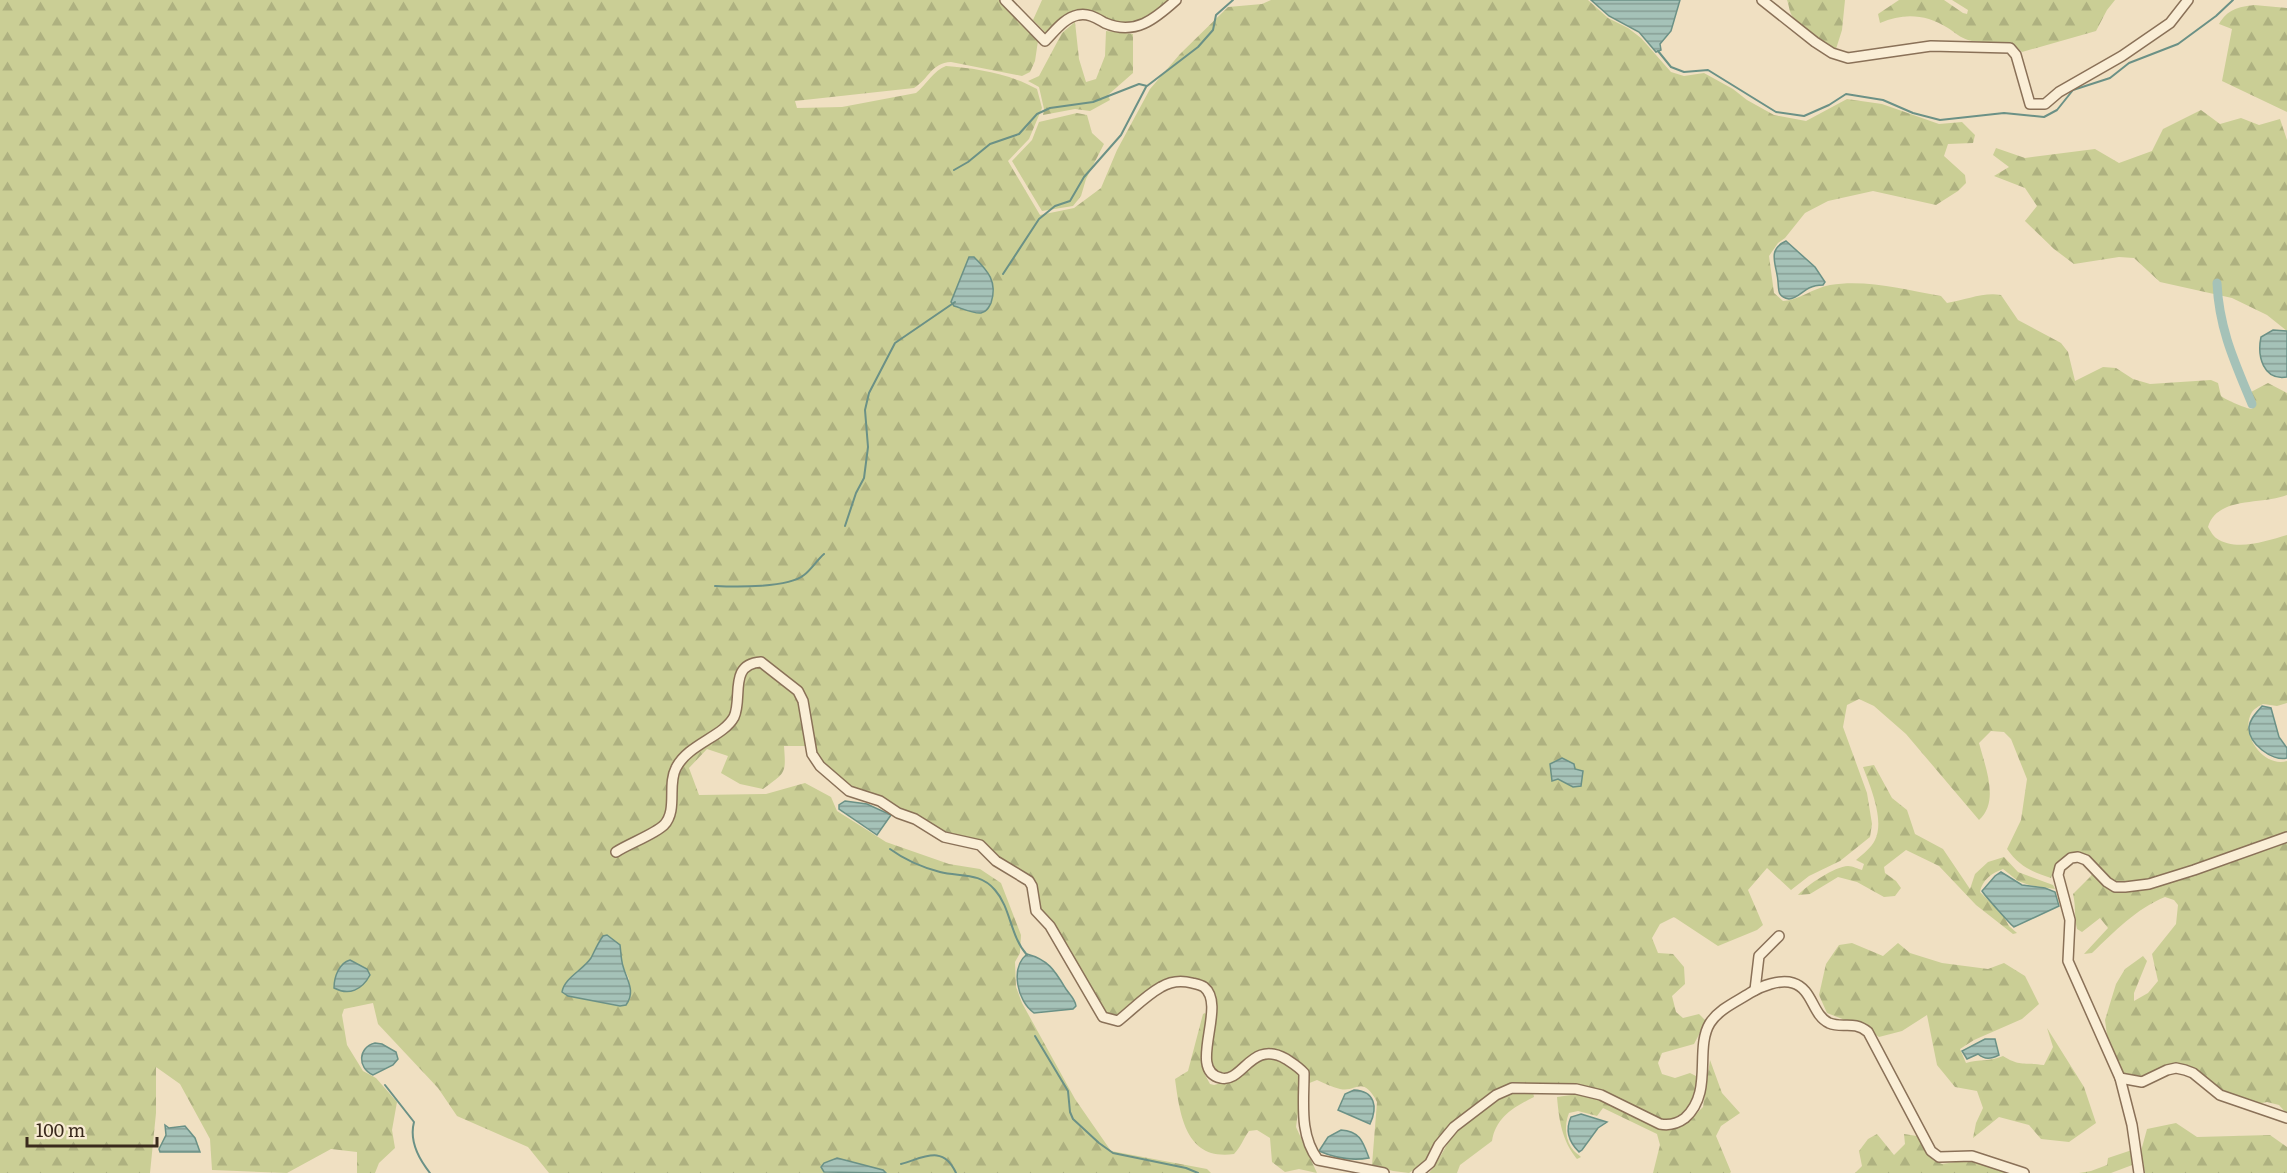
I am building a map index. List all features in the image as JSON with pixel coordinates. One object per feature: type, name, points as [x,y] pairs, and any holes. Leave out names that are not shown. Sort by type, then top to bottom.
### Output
[{"type":"street","points":[[1005,0],[1045,41],[1066,20],[1077,15],[1088,14],[1111,25],[1140,27],[1163,12],[1176,0]]},
{"type":"street","points":[[1762,0],[1815,42],[1832,53],[1848,58],[1931,46],[2010,48],[2016,55],[2030,104],[2045,104],[2059,92],[2122,56],[2170,23],[2188,0]]},
{"type":"street","points":[[615,852],[664,825],[670,811],[674,770],[681,759],[707,738],[727,726],[736,711],[737,685],[745,668],[752,663],[761,662],[798,692],[804,701],[812,754],[820,766],[849,791],[880,801],[944,837],[980,844],[996,861],[1029,881],[1036,911],[1050,926],[1103,1017],[1118,1021],[1167,984],[1185,981],[1203,986],[1213,1003],[1206,1057],[1210,1070],[1221,1078],[1228,1078],[1256,1057],[1266,1054],[1284,1058],[1301,1068],[1304,1073],[1304,1130],[1311,1150],[1318,1160],[1384,1173]]},
{"type":"street","points":[[2139,1173],[2132,1125],[2120,1078],[2068,961],[2070,920],[2058,875],[2060,867],[2072,858],[2078,857],[2086,860],[2107,882],[2115,887],[2125,888],[2149,884],[2287,837]]},
{"type":"street","points":[[1755,990],[1759,956],[1779,936]]},
{"type":"street","points":[[1418,1173],[1430,1163],[1439,1145],[1454,1127],[1496,1095],[1512,1088],[1576,1089],[1600,1095],[1660,1124],[1670,1126],[1680,1121],[1691,1112],[1700,1090],[1706,1036],[1710,1022],[1720,1011],[1755,990],[1778,983],[1792,983],[1803,988],[1821,1016],[1828,1022],[1858,1025],[1868,1032],[1931,1151],[1939,1157],[1972,1156],[2024,1173]]},
{"type":"street","points":[[2120,1078],[2142,1082],[2176,1068],[2193,1073],[2220,1095],[2287,1118]]},
{"type":"green space","points":[[0,0],[1000,0],[1038,41],[1035,61],[1030,72],[1022,76],[951,62],[934,68],[914,88],[795,101],[797,108],[842,107],[916,93],[946,66],[993,73],[1027,84],[1037,89],[1042,108],[1029,139],[1008,161],[1040,215],[1074,208],[1101,188],[1117,150],[1150,89],[1180,54],[1228,7],[1262,4],[1271,0],[1588,0],[1608,18],[1628,28],[1641,38],[1671,72],[1684,76],[1704,73],[1774,115],[1806,121],[1847,99],[1882,104],[1939,124],[1962,122],[1975,135],[1973,143],[1948,144],[1944,156],[1965,175],[1966,183],[1936,205],[1873,191],[1828,201],[1805,213],[1769,256],[1774,293],[1783,301],[1830,285],[1858,283],[1941,296],[1947,303],[1981,295],[2001,295],[2018,320],[2061,343],[2068,352],[2075,381],[2103,367],[2116,368],[2133,379],[2150,384],[2211,380],[2218,383],[2221,396],[2252,409],[2256,404],[2251,392],[2268,383],[2287,393],[2287,495],[2230,506],[2213,517],[2208,527],[2216,538],[2242,545],[2287,535],[2287,703],[2277,706],[2263,704],[2257,708],[2252,712],[2249,720],[2249,730],[2251,739],[2262,754],[2278,762],[2287,761],[2287,1114],[2279,1105],[2267,1102],[2257,1104],[2223,1090],[2193,1069],[2172,1064],[2152,1075],[2141,1077],[2120,1071],[2107,1035],[2105,1020],[2116,984],[2125,969],[2143,956],[2147,961],[2134,993],[2134,1001],[2148,993],[2158,981],[2152,954],[2176,924],[2178,905],[2174,900],[2165,897],[2154,902],[2126,921],[2092,953],[2084,954],[2108,928],[2100,918],[2082,932],[2077,929],[2073,894],[2098,866],[2077,852],[2060,861],[2051,878],[2026,868],[2007,849],[2021,820],[2027,779],[2011,739],[2004,732],[1991,731],[1979,743],[1990,794],[1989,804],[1979,820],[1906,734],[1874,706],[1859,699],[1847,705],[1843,727],[1867,793],[1872,824],[1870,837],[1840,861],[1809,876],[1791,890],[1767,868],[1748,890],[1763,925],[1757,930],[1718,946],[1674,917],[1660,924],[1652,938],[1658,953],[1673,954],[1684,967],[1685,984],[1672,996],[1676,1012],[1683,1018],[1699,1014],[1706,1021],[1694,1044],[1662,1053],[1658,1063],[1662,1074],[1675,1078],[1690,1073],[1696,1076],[1695,1091],[1690,1106],[1679,1117],[1672,1120],[1664,1121],[1616,1099],[1580,1086],[1507,1085],[1452,1124],[1436,1142],[1426,1161],[1409,1173],[1372,1165],[1377,1102],[1372,1094],[1363,1087],[1346,1090],[1317,1080],[1307,1084],[1301,1090],[1296,1127],[1317,1173],[1299,1169],[1285,1172],[1272,1162],[1270,1138],[1257,1130],[1249,1131],[1234,1154],[1218,1154],[1205,1150],[1188,1133],[1183,1121],[1175,1079],[1188,1071],[1205,1013],[1207,1016],[1204,1073],[1210,1084],[1225,1082],[1210,1062],[1209,988],[1178,978],[1117,1019],[1109,1017],[1099,1009],[1038,910],[1035,886],[1003,864],[985,845],[974,839],[945,834],[850,790],[824,767],[811,746],[784,746],[783,772],[763,789],[740,784],[721,773],[728,756],[707,749],[689,768],[699,795],[766,794],[805,783],[831,797],[837,811],[886,842],[949,864],[980,869],[1001,883],[1021,935],[1020,953],[1015,962],[1016,987],[1022,1003],[1075,1099],[1111,1151],[1207,1169],[1211,1173],[886,1173],[873,1168],[845,1168],[825,1173],[549,1173],[528,1147],[457,1116],[438,1088],[378,1024],[373,1003],[344,1009],[342,1015],[347,1045],[363,1071],[376,1078],[397,1102],[392,1130],[395,1148],[379,1163],[375,1173],[357,1173],[357,1152],[331,1149],[287,1173],[212,1170],[210,1139],[180,1084],[156,1067],[156,1113],[150,1173],[0,1173]],"holes":[[[590,959],[623,966],[629,979],[626,1005],[620,1006],[568,996],[562,992],[565,984]]]},
{"type":"green space","points":[[1042,0],[1170,0],[1139,22],[1112,22],[1078,11],[1062,17],[1046,33],[1033,20]]},
{"type":"green space","points":[[1787,0],[1845,0],[1842,30],[1836,49],[1811,34],[1795,20]]},
{"type":"green space","points":[[1899,0],[1944,0],[1967,14],[1968,10],[1952,0],[2115,0],[2096,31],[2022,52],[2011,42],[1968,40],[1939,23],[1914,16],[1880,23],[1878,14]]},
{"type":"green space","points":[[2254,5],[2287,8],[2287,112],[2222,81],[2232,29],[2219,24],[2226,15],[2234,10]]},
{"type":"green space","points":[[1075,22],[1079,59],[1086,82],[1096,79],[1105,56],[1106,31],[1133,34],[1133,73],[1108,95],[1110,100],[1090,111],[1075,109],[1043,115],[1044,109],[1039,87],[1028,81],[1039,76],[1062,33]]},
{"type":"green space","points":[[2201,110],[2220,124],[2241,118],[2259,125],[2280,119],[2287,140],[2287,331],[2267,315],[2232,298],[2160,282],[2134,258],[2119,257],[2074,264],[2054,249],[2025,221],[2037,206],[2025,188],[1994,176],[2009,167],[1993,155],[1996,148],[2025,158],[2095,149],[2119,163],[2152,151],[2163,129]]},
{"type":"green space","points":[[1077,113],[1087,115],[1092,133],[1104,144],[1086,179],[1081,196],[1073,206],[1042,211],[1012,161],[1032,140],[1039,122]]},
{"type":"green space","points":[[1874,765],[1892,798],[1907,810],[1915,834],[1943,849],[1970,889],[1975,874],[1988,862],[2004,857],[2018,872],[2053,885],[2055,889],[2029,885],[2018,881],[2003,869],[1985,881],[1980,892],[2017,933],[2013,934],[1976,905],[1939,866],[1906,850],[1884,867],[1885,873],[1901,888],[1895,896],[1884,897],[1857,882],[1838,877],[1810,894],[1798,895],[1836,869],[1848,866],[1862,870],[1864,864],[1856,860],[1871,846],[1878,832],[1875,803],[1863,767]]},
{"type":"green space","points":[[1852,943],[1883,956],[1898,943],[1910,953],[1942,963],[1988,969],[2004,963],[2025,976],[2039,1004],[2022,1019],[1974,1040],[1960,1049],[1966,1063],[2003,1056],[2018,1063],[2044,1065],[2053,1047],[2047,1028],[2084,1087],[2096,1123],[2069,1142],[2041,1139],[2029,1125],[1999,1117],[1973,1138],[1976,1123],[1983,1108],[1977,1091],[1955,1087],[1937,1065],[1927,1015],[1902,1031],[1879,1037],[1856,1021],[1845,1020],[1827,1013],[1819,995],[1826,964],[1839,945]]},
{"type":"green space","points":[[1710,1060],[1722,1093],[1740,1113],[1721,1126],[1716,1136],[1730,1173],[1653,1173],[1660,1145],[1657,1134],[1603,1108],[1597,1116],[1578,1111],[1569,1113],[1567,1138],[1571,1147],[1581,1157],[1577,1159],[1572,1152],[1562,1130],[1557,1097],[1578,1094],[1602,1099],[1659,1128],[1674,1129],[1686,1124],[1703,1107]]},
{"type":"green space","points":[[1513,1091],[1533,1092],[1534,1097],[1507,1114],[1497,1125],[1492,1141],[1460,1165],[1457,1173],[1429,1173],[1458,1129],[1484,1108]]},
{"type":"green space","points":[[2176,1123],[2197,1137],[2270,1135],[2287,1147],[2287,1173],[2145,1173],[2141,1151],[2147,1129]]},
{"type":"green space","points":[[1877,1134],[1894,1155],[1905,1144],[1904,1134],[1917,1136],[1933,1160],[1942,1164],[1975,1162],[2010,1173],[1855,1173],[1862,1166],[1859,1151],[1868,1139]]},
{"type":"green space","points":[[2132,1150],[2135,1164],[2111,1173],[2079,1173],[2107,1165],[2108,1158]]},
{"type":"water","points":[[1591,0],[1680,0],[1671,31],[1660,44],[1661,50],[1656,52],[1639,32],[1609,16]]},
{"type":"water","points":[[1786,241],[1815,267],[1825,282],[1823,285],[1811,287],[1792,299],[1782,297],[1779,293],[1774,258],[1776,249]]},
{"type":"water","points":[[969,257],[974,257],[979,262],[992,283],[991,303],[981,313],[954,306],[951,302]]},
{"type":"water","points":[[2273,330],[2287,331],[2287,377],[2272,375],[2267,371],[2261,359],[2261,337]]},
{"type":"water","points":[[2262,706],[2271,708],[2279,737],[2287,748],[2287,758],[2268,754],[2252,739],[2249,727],[2254,715]]},
{"type":"water","points":[[1562,758],[1574,764],[1575,769],[1583,771],[1581,786],[1573,787],[1558,779],[1552,781],[1550,764]]},
{"type":"water","points":[[845,801],[867,804],[891,815],[877,835],[839,809],[839,805]]},
{"type":"water","points":[[2001,872],[2022,885],[2045,888],[2055,892],[2059,906],[2014,927],[1982,891]]},
{"type":"water","points":[[607,935],[620,945],[622,964],[630,990],[626,1005],[620,1006],[568,996],[562,992],[566,982],[588,962],[603,936]]},
{"type":"water","points":[[1027,954],[1041,959],[1055,972],[1075,1001],[1076,1006],[1073,1009],[1034,1013],[1028,1008],[1020,993],[1017,976],[1022,960]]},
{"type":"water","points":[[350,960],[367,969],[370,975],[355,990],[345,991],[334,988],[338,971]]},
{"type":"water","points":[[1985,1039],[1995,1039],[1999,1055],[1988,1058],[1978,1054],[1967,1059],[1962,1051]]},
{"type":"water","points":[[375,1043],[382,1044],[396,1052],[398,1059],[393,1065],[373,1075],[364,1068],[362,1058],[365,1049]]},
{"type":"water","points":[[1354,1090],[1366,1093],[1373,1101],[1374,1112],[1370,1124],[1338,1110],[1345,1094]]},
{"type":"water","points":[[1581,1114],[1607,1122],[1598,1128],[1579,1152],[1570,1140],[1568,1127],[1571,1117]]},
{"type":"water","points":[[165,1125],[169,1128],[185,1126],[195,1138],[200,1152],[160,1152],[159,1149],[166,1135]]},
{"type":"water","points":[[1341,1130],[1353,1133],[1360,1138],[1369,1158],[1344,1158],[1319,1151],[1328,1137]]},
{"type":"water","points":[[837,1158],[883,1170],[886,1173],[824,1172],[821,1167],[824,1163]]},
{"type":"waterway","points":[[954,170],[990,144],[1019,134],[1037,114],[1050,108],[1093,102],[1139,84],[1147,86],[1198,47],[1213,30],[1216,15],[1233,0]]},
{"type":"waterway","points":[[1658,51],[1671,67],[1684,72],[1708,70],[1776,112],[1804,116],[1829,105],[1846,94],[1883,100],[1913,113],[1940,120],[2004,113],[2044,117],[2057,110],[2073,90],[2110,78],[2129,63],[2178,44],[2216,16],[2233,0]]},
{"type":"waterway","points":[[1003,274],[1039,219],[1055,206],[1070,201],[1084,177],[1121,135],[1146,87]]},
{"type":"waterway","points":[[2217,283],[2224,331],[2252,404]]},
{"type":"waterway","points":[[845,526],[856,493],[864,478],[868,447],[865,410],[869,393],[895,343],[955,302]]},
{"type":"waterway","points":[[715,586],[761,586],[786,582],[804,575],[824,554]]},
{"type":"waterway","points":[[890,849],[926,868],[969,876],[989,884],[1000,897],[1017,939],[1027,955]]},
{"type":"waterway","points":[[1035,1036],[1068,1091],[1073,1119],[1099,1143],[1113,1153],[1186,1168],[1198,1173]]},
{"type":"waterway","points":[[385,1085],[414,1122],[414,1143],[430,1173]]},
{"type":"waterway","points":[[901,1164],[932,1155],[939,1156],[951,1164],[956,1173]]}]
